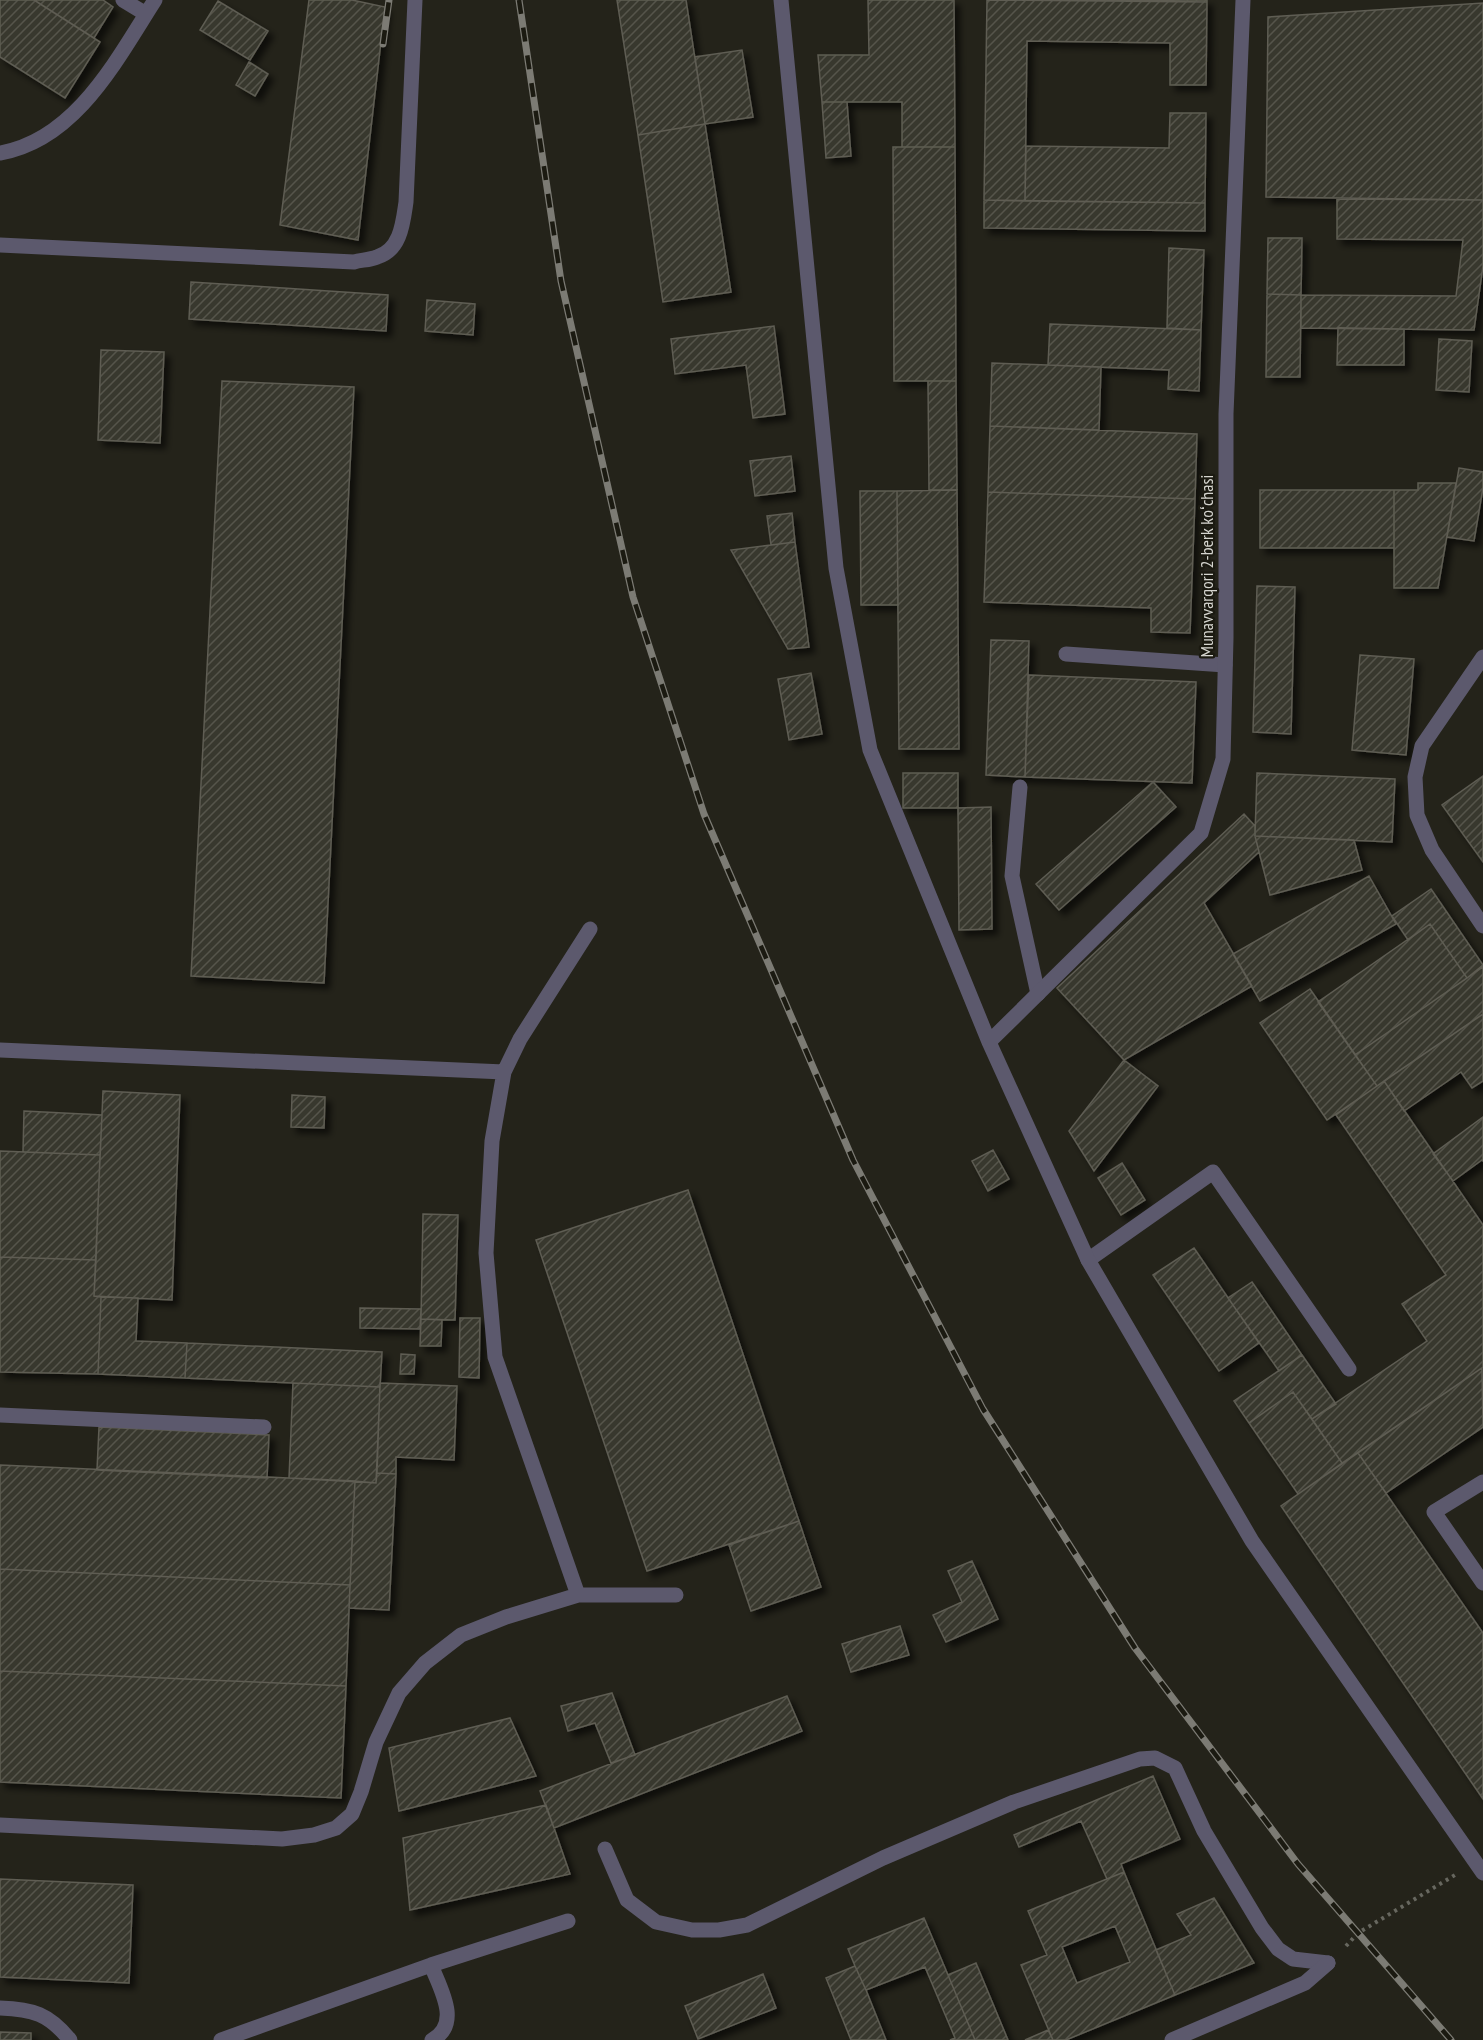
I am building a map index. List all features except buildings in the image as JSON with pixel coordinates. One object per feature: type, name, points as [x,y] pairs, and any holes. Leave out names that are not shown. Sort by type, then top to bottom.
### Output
[{"type":"street","points":[[123,0],[146,14]]},
{"type":"street","points":[[0,153],[19,150],[61,127],[99,84],[155,0]]},
{"type":"street","points":[[0,245],[354,262],[379,257],[395,244],[402,226],[406,202],[415,0]]},
{"type":"street","points":[[781,0],[836,568],[870,750],[989,1042],[1088,1260],[1252,1541],[1480,1868]]},
{"type":"street","name":"Munavvarqori 2-berk koʻchasi","points":[[989,1042],[1201,833],[1223,759],[1226,414],[1243,0]]},
{"type":"street","points":[[1066,654],[1225,665]]},
{"type":"street","points":[[1483,657],[1422,746],[1415,777],[1417,815],[1432,850],[1483,926]]},
{"type":"street","points":[[1020,786],[1012,876],[1038,994]]},
{"type":"street","points":[[578,1595],[495,1357],[486,1253],[492,1141],[504,1072],[520,1039],[590,929]]},
{"type":"street","points":[[0,1050],[504,1072]]},
{"type":"street","points":[[1088,1260],[1212,1172],[1349,1370]]},
{"type":"street","points":[[0,1415],[264,1427]]},
{"type":"street","points":[[1483,1482],[1434,1512],[1483,1583]]},
{"type":"street","points":[[0,1825],[282,1839],[314,1835],[336,1828],[352,1814],[376,1742],[399,1693],[425,1663],[461,1635],[506,1617],[578,1595],[676,1595]]},
{"type":"street","points":[[605,1849],[627,1900],[656,1922],[692,1930],[718,1930],[747,1925],[883,1858],[1014,1802],[1140,1759],[1155,1758],[1175,1768],[1204,1831],[1262,1928],[1278,1950],[1293,1959],[1328,1963]]},
{"type":"street","points":[[221,2040],[431,1965],[568,1921]]},
{"type":"street","points":[[1172,2040],[1305,1983],[1328,1963]]},
{"type":"street","points":[[431,1965],[448,2008],[448,2018],[444,2028],[432,2040]]},
{"type":"street","points":[[0,2008],[16,2008],[40,2014],[58,2025],[70,2040]]},
{"type":"path","points":[[1328,1963],[1358,1934],[1480,1868]]},
{"type":"railway","points":[[383,44],[389,0]]},
{"type":"railway","points":[[519,0],[561,281],[633,597],[704,814],[853,1160],[983,1409],[1135,1648],[1298,1864],[1451,2040]]}]
